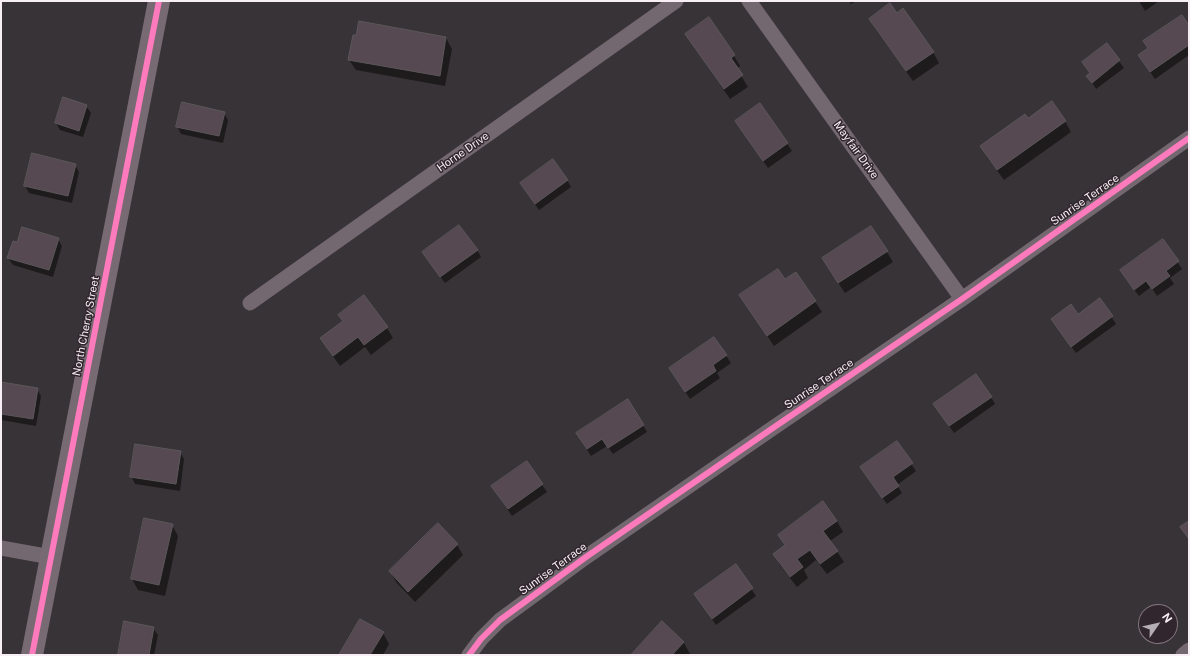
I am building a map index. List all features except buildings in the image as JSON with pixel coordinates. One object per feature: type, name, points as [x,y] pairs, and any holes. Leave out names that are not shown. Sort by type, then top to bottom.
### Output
[{"type":"street","name":"North Cherry Street","points":[[32,655],[159,1]]},
{"type":"street","name":"Horne Drive","points":[[250,303],[676,1]]},
{"type":"street","name":"Mayfair Drive","points":[[749,1],[962,299]]},
{"type":"street","name":"Sunrise Terrace","points":[[468,655],[481,639],[500,620],[586,556],[962,299],[1189,138]]},
{"type":"street","points":[[1,548],[51,557]]},
{"type":"street","points":[[1183,655],[1189,650]]},
{"type":"cycle path","points":[[32,655],[159,1]]},
{"type":"cycle path","points":[[469,655],[481,639],[500,620],[586,557],[962,299],[1189,138]]}]
